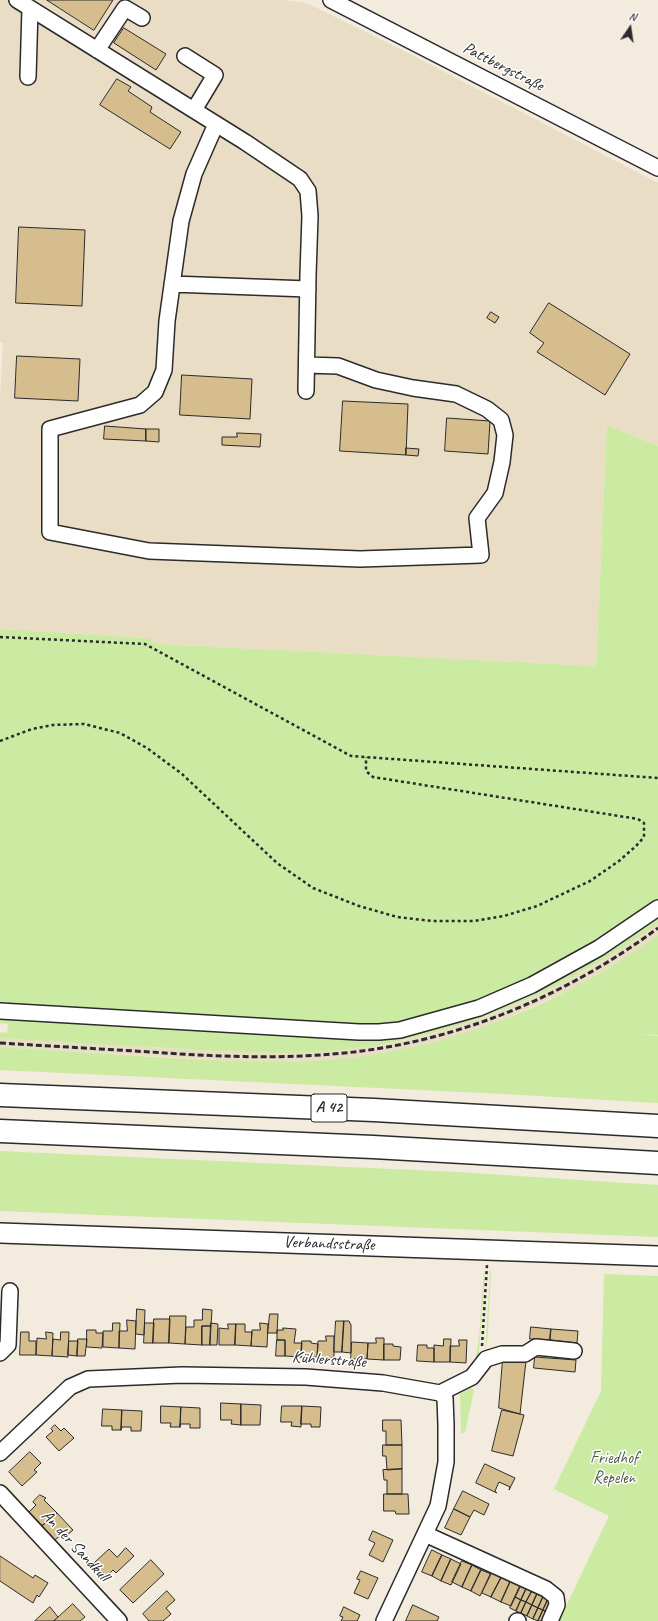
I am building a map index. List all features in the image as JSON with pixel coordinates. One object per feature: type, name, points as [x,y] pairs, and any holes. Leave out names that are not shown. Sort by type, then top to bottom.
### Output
[{"type":"highway","name":"A 42","points":[[0,1095],[374,1110],[658,1126]]},
{"type":"highway","name":"A 42","points":[[0,1131],[373,1147],[658,1163]]},
{"type":"main road","name":"Verbandsstraße","points":[[0,1233],[658,1256]]},
{"type":"street","points":[[16,0],[194,110],[300,180],[308,191],[310,216],[306,391]]},
{"type":"street","name":"Pattbergstraße","points":[[331,0],[658,168]]},
{"type":"street","points":[[97,50],[125,8],[142,18]]},
{"type":"street","points":[[28,77],[30,9]]},
{"type":"street","points":[[185,56],[215,75],[194,110]]},
{"type":"street","points":[[216,124],[194,174],[181,221],[167,321],[164,370],[155,392],[140,405],[50,429],[50,532],[149,551],[360,559],[480,555],[477,518],[495,493],[502,462],[505,435],[501,420],[487,409],[456,394],[413,388],[376,380],[338,366],[307,365]]},
{"type":"street","points":[[172,284],[308,289]]},
{"type":"street","points":[[0,1011],[359,1032],[400,1030],[479,1008],[532,985],[599,948],[658,908]]},
{"type":"street","points":[[0,1353],[8,1345],[10,1291]]},
{"type":"street","points":[[384,1621],[438,1506],[446,1462],[445,1398],[440,1393],[472,1377],[486,1359],[502,1354],[525,1354],[536,1347],[574,1350]]},
{"type":"street","name":"Kühlerstraße","points":[[0,1453],[70,1387],[88,1379],[182,1375],[306,1377],[383,1383],[440,1393]]},
{"type":"street","name":"An der Sandkull","points":[[1,1497],[119,1621]]},
{"type":"street","points":[[425,1534],[546,1589],[556,1597],[557,1605],[550,1621]]},
{"type":"path","points":[[0,637],[145,644],[351,756],[658,778]]},
{"type":"path","points":[[0,741],[32,729],[53,725],[84,724],[120,732],[147,748],[182,774],[277,864],[313,888],[359,906],[397,917],[432,922],[474,921],[504,916],[537,906],[590,881],[619,861],[644,837],[644,823],[638,819],[373,777],[366,772],[366,757]]},
{"type":"path","points":[[481,1364],[488,1250]]},
{"type":"shaded area","points":[[0,0],[285,0],[307,3],[412,55],[658,183],[658,446],[607,425],[596,666],[159,644],[148,638],[0,629],[0,398],[3,343],[0,342]]},
{"type":"shaded area","points":[[658,923],[658,935],[630,955],[578,986],[496,1023],[456,1037],[389,1053],[347,1059],[267,1063],[0,1047],[0,1038],[230,1052],[287,1053],[340,1050],[398,1042],[431,1034],[485,1017],[522,1002],[588,969]]},
{"type":"green space","points":[[607,425],[658,446],[658,923],[586,970],[508,1008],[426,1035],[384,1044],[320,1052],[255,1053],[0,1038],[0,1032],[7,1033],[8,1024],[0,1023],[0,629],[148,638],[159,644],[596,666]]},
{"type":"green space","points":[[658,935],[658,1035],[636,1034],[658,1036],[658,1103],[503,1094],[0,1070],[0,1047],[260,1062],[326,1060],[390,1052],[431,1043],[511,1017],[587,981]]},
{"type":"green space","points":[[0,1151],[458,1172],[658,1185],[658,1237],[0,1211]]},
{"type":"green space","points":[[484,1270],[485,1275],[478,1366],[473,1375],[479,1338]]},
{"type":"green space","points":[[490,1271],[488,1332],[485,1355]]},
{"type":"green space","name":"Friedhof Repelen","points":[[604,1274],[658,1276],[658,1621],[559,1621],[609,1516],[554,1489],[601,1391]]},
{"type":"green space","points":[[471,1388],[474,1390],[465,1433],[461,1433],[460,1394]]},
{"type":"building","points":[[47,0],[113,0],[94,30]]},
{"type":"building","points":[[124,28],[166,54],[156,70],[114,43]]},
{"type":"building","points":[[117,79],[131,87],[128,91],[152,107],[150,112],[181,132],[170,149],[100,105]]},
{"type":"building","points":[[19,227],[85,230],[82,306],[16,303]]},
{"type":"building","points":[[549,303],[630,354],[605,395],[537,352],[544,343],[530,333]]},
{"type":"building","points":[[491,312],[499,317],[495,323],[487,318]]},
{"type":"building","points":[[17,356],[80,359],[78,401],[15,398]]},
{"type":"building","points":[[182,375],[252,379],[250,419],[180,415]]},
{"type":"building","points":[[343,401],[408,404],[406,455],[340,451]]},
{"type":"building","points":[[447,418],[490,421],[488,454],[445,451]]},
{"type":"building","points":[[105,426],[146,429],[146,441],[104,439]]},
{"type":"building","points":[[146,429],[159,429],[159,442],[146,441]]},
{"type":"building","points":[[237,433],[261,434],[260,447],[222,445],[222,437],[237,437]]},
{"type":"building","points":[[406,448],[419,449],[418,456],[406,455]]},
{"type":"building","points":[[137,1309],[145,1310],[144,1335],[136,1334]]},
{"type":"building","points":[[203,1309],[212,1310],[211,1326],[202,1326],[202,1345],[185,1344],[186,1327],[194,1327],[194,1320],[202,1320]]},
{"type":"building","points":[[270,1314],[278,1314],[277,1333],[268,1333]]},
{"type":"building","points":[[170,1316],[186,1316],[185,1344],[169,1343]]},
{"type":"building","points":[[154,1319],[170,1319],[169,1343],[153,1343]]},
{"type":"building","points":[[127,1320],[136,1321],[135,1349],[119,1348],[119,1331],[127,1331]]},
{"type":"building","points":[[336,1321],[344,1321],[342,1352],[334,1352]]},
{"type":"building","points":[[344,1321],[349,1321],[351,1325],[351,1353],[342,1352]]},
{"type":"building","points":[[113,1323],[120,1323],[119,1348],[103,1347],[103,1331],[112,1331]]},
{"type":"building","points":[[145,1323],[154,1323],[153,1343],[144,1343]]},
{"type":"building","points":[[211,1323],[218,1324],[217,1345],[210,1345]]},
{"type":"building","points":[[260,1323],[268,1324],[267,1347],[251,1346],[252,1330],[260,1330]]},
{"type":"building","points":[[228,1324],[236,1324],[235,1345],[219,1345],[219,1328],[228,1329]]},
{"type":"building","points":[[236,1324],[245,1324],[245,1332],[252,1332],[251,1346],[235,1345]]},
{"type":"building","points":[[202,1326],[211,1326],[210,1345],[202,1345]]},
{"type":"building","points":[[531,1327],[551,1329],[550,1340],[530,1339]]},
{"type":"building","points":[[283,1328],[296,1329],[294,1343],[302,1343],[301,1357],[285,1356],[285,1340],[277,1340],[277,1330],[283,1330]]},
{"type":"building","points":[[551,1329],[578,1331],[577,1343],[550,1340]]},
{"type":"building","points":[[87,1330],[96,1330],[96,1333],[103,1333],[102,1348],[87,1347]]},
{"type":"building","points":[[21,1332],[29,1332],[29,1341],[36,1341],[36,1355],[20,1355]]},
{"type":"building","points":[[46,1332],[53,1333],[52,1356],[36,1355],[37,1338],[46,1339]]},
{"type":"building","points":[[61,1332],[69,1332],[68,1357],[52,1356],[53,1339],[60,1340]]},
{"type":"building","points":[[326,1336],[334,1336],[334,1358],[317,1357],[318,1341],[326,1341]]},
{"type":"building","points":[[376,1338],[384,1338],[384,1360],[367,1359],[368,1343],[376,1343]]},
{"type":"building","points":[[78,1339],[87,1339],[85,1356],[77,1356]]},
{"type":"building","points":[[444,1339],[451,1339],[450,1362],[434,1362],[434,1345],[443,1346]]},
{"type":"building","points":[[277,1340],[285,1340],[285,1356],[276,1356]]},
{"type":"building","points":[[459,1340],[467,1340],[466,1363],[450,1362],[450,1346],[459,1346]]},
{"type":"building","points":[[69,1341],[78,1341],[77,1356],[68,1355]]},
{"type":"building","points":[[302,1341],[311,1341],[311,1343],[318,1344],[317,1357],[301,1357]]},
{"type":"building","points":[[352,1342],[368,1343],[367,1359],[351,1359]]},
{"type":"building","points":[[384,1344],[393,1344],[393,1346],[401,1347],[400,1360],[384,1360]]},
{"type":"building","points":[[418,1345],[427,1345],[427,1348],[434,1348],[434,1362],[417,1361]]},
{"type":"building","points":[[535,1357],[576,1360],[575,1372],[534,1368]]},
{"type":"building","points":[[503,1359],[526,1361],[520,1414],[499,1408]]},
{"type":"building","points":[[221,1403],[241,1404],[241,1425],[231,1424],[232,1420],[221,1420]]},
{"type":"building","points":[[241,1404],[261,1405],[260,1425],[241,1425]]},
{"type":"building","points":[[161,1406],[181,1407],[180,1427],[170,1427],[171,1423],[161,1423]]},
{"type":"building","points":[[282,1406],[302,1406],[301,1427],[291,1426],[292,1422],[281,1422]]},
{"type":"building","points":[[302,1406],[321,1407],[320,1427],[311,1427],[311,1424],[301,1424]]},
{"type":"building","points":[[181,1407],[200,1408],[200,1428],[190,1428],[190,1424],[180,1424]]},
{"type":"building","points":[[103,1409],[122,1410],[121,1430],[112,1430],[112,1426],[102,1426]]},
{"type":"building","points":[[122,1410],[142,1411],[141,1431],[131,1431],[131,1427],[122,1427],[121,1430]]},
{"type":"building","points":[[502,1410],[524,1415],[513,1456],[492,1451]]},
{"type":"building","points":[[383,1420],[401,1420],[402,1445],[386,1445],[386,1431],[383,1431]]},
{"type":"building","points":[[55,1425],[61,1431],[64,1428],[74,1438],[59,1451],[46,1437],[53,1431],[51,1429]]},
{"type":"building","points":[[383,1445],[402,1445],[402,1469],[387,1470],[386,1456],[383,1456]]},
{"type":"building","points":[[30,1452],[41,1463],[34,1470],[37,1472],[22,1486],[9,1472]]},
{"type":"building","points":[[485,1464],[515,1478],[509,1490],[510,1487],[499,1482],[495,1491],[497,1493],[476,1483]]},
{"type":"building","points":[[402,1469],[402,1494],[387,1494],[387,1480],[384,1480],[383,1470]]},
{"type":"building","points":[[463,1491],[489,1504],[484,1515],[474,1510],[470,1517],[454,1509]]},
{"type":"building","points":[[384,1494],[408,1494],[409,1514],[396,1514],[395,1511],[384,1511]]},
{"type":"building","points":[[40,1495],[46,1498],[44,1500],[57,1513],[42,1526],[29,1512],[36,1505],[33,1502]]},
{"type":"building","points":[[454,1509],[470,1517],[461,1535],[445,1528]]},
{"type":"building","points":[[57,1513],[73,1530],[65,1537],[62,1534],[55,1540],[42,1526]]},
{"type":"building","points":[[373,1531],[393,1540],[383,1562],[369,1555],[375,1543],[369,1540]]},
{"type":"building","points":[[126,1548],[134,1556],[116,1573],[113,1570],[107,1576],[94,1563],[109,1549],[117,1557]]},
{"type":"building","points":[[432,1550],[442,1555],[432,1576],[422,1572]]},
{"type":"building","points":[[442,1555],[451,1559],[441,1581],[432,1576]]},
{"type":"building","points":[[0,1556],[33,1578],[35,1575],[48,1583],[39,1597],[37,1595],[33,1603],[0,1581]]},
{"type":"building","points":[[451,1559],[461,1564],[451,1585],[441,1581]]},
{"type":"building","points":[[151,1560],[164,1574],[133,1603],[120,1590]]},
{"type":"building","points":[[462,1561],[472,1565],[462,1587],[452,1582]]},
{"type":"building","points":[[472,1565],[481,1570],[471,1591],[462,1587]]},
{"type":"building","points":[[481,1570],[491,1574],[480,1596],[471,1591]]},
{"type":"building","points":[[361,1571],[378,1578],[368,1599],[354,1593],[360,1580],[357,1579]]},
{"type":"building","points":[[492,1571],[502,1576],[491,1597],[482,1593]]},
{"type":"building","points":[[502,1576],[511,1580],[501,1602],[491,1597]]},
{"type":"building","points":[[511,1580],[521,1585],[511,1606],[501,1602]]},
{"type":"building","points":[[520,1586],[526,1589],[521,1600],[515,1597]]},
{"type":"building","points":[[526,1589],[532,1591],[526,1602],[521,1600]]},
{"type":"building","points":[[167,1591],[175,1600],[166,1608],[171,1614],[163,1621],[149,1621],[143,1614]]},
{"type":"building","points":[[532,1591],[537,1594],[532,1605],[526,1602]]},
{"type":"building","points":[[537,1594],[543,1597],[538,1608],[532,1605]]},
{"type":"building","points":[[515,1597],[521,1600],[516,1611],[510,1608]]},
{"type":"building","points":[[543,1597],[548,1599],[543,1610],[538,1608]]},
{"type":"building","points":[[548,1599],[554,1602],[549,1613],[543,1610]]},
{"type":"building","points":[[521,1600],[526,1602],[521,1613],[516,1611]]},
{"type":"building","points":[[526,1602],[532,1605],[527,1616],[521,1613]]},
{"type":"building","points":[[73,1604],[85,1617],[80,1621],[54,1621]]},
{"type":"building","points":[[413,1605],[439,1617],[437,1621],[406,1621]]},
{"type":"building","points":[[532,1605],[538,1608],[533,1619],[527,1616]]},
{"type":"building","points":[[50,1607],[58,1617],[54,1621],[35,1621]]},
{"type":"building","points":[[344,1607],[360,1615],[357,1621],[341,1621],[343,1617],[340,1616]]},
{"type":"building","points":[[538,1608],[543,1610],[538,1621],[533,1619]]},
{"type":"building","points":[[543,1610],[549,1613],[545,1621],[538,1621]]},
{"type":"railway","points":[[0,1043],[256,1057],[309,1056],[362,1051],[441,1035],[480,1023],[518,1008],[590,972],[625,951],[658,928]]}]
